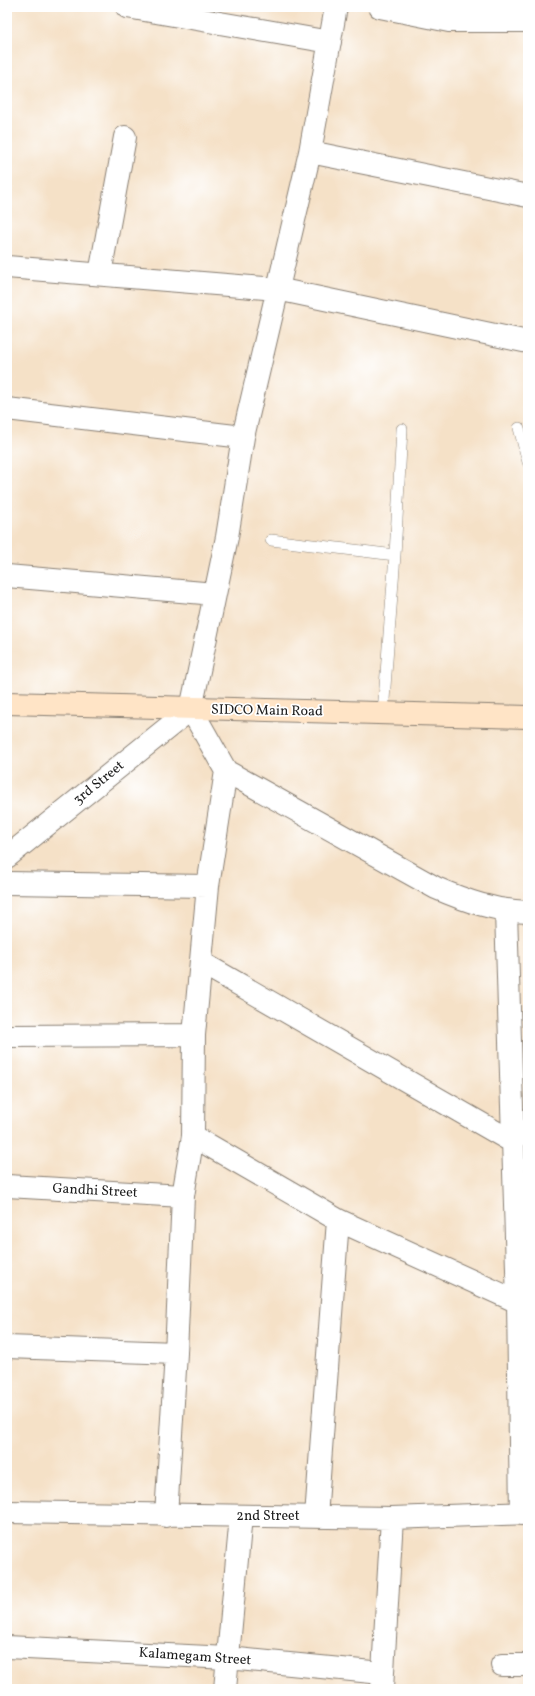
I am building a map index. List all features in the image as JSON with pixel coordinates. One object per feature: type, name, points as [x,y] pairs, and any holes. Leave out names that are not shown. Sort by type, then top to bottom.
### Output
[{"type":"main road","name":"SIDCO Main Road","points":[[7,703],[528,717]]},
{"type":"street","points":[[127,7],[330,42]]},
{"type":"street","points":[[336,7],[310,152],[243,438],[227,537],[191,709],[226,771],[436,888],[470,902],[506,911],[528,912]]},
{"type":"street","points":[[380,7],[449,21],[528,21]]},
{"type":"street","points":[[100,274],[125,137]]},
{"type":"street","points":[[310,152],[528,196]]},
{"type":"street","points":[[7,267],[277,289],[528,342]]},
{"type":"street","points":[[7,409],[243,438]]},
{"type":"street","points":[[7,576],[215,594]]},
{"type":"street","name":"3rd Street","points":[[7,857],[191,709]]},
{"type":"street","points":[[166,1516],[176,1353],[182,1196],[193,1136],[194,1035],[202,964],[208,886],[226,771]]},
{"type":"street","points":[[7,883],[208,886]]},
{"type":"street","points":[[506,911],[513,1142],[523,1302],[525,1514]]},
{"type":"street","points":[[202,964],[513,1142]]},
{"type":"street","points":[[7,1036],[194,1035]]},
{"type":"street","points":[[193,1136],[338,1220],[523,1302]]},
{"type":"street","name":"Gandhi Street","points":[[7,1186],[182,1196]]},
{"type":"street","points":[[316,1517],[338,1220]]},
{"type":"street","points":[[7,1347],[176,1353]]},
{"type":"street","name":"2nd Street","points":[[7,1512],[166,1516],[392,1518],[525,1514]]},
{"type":"street","points":[[225,1689],[241,1516]]},
{"type":"street","points":[[382,1681],[392,1518]]},
{"type":"street","name":"Kalamegam Street","points":[[7,1647],[228,1658],[382,1681]]},
{"type":"street","points":[[502,1664],[528,1665]]},
{"type":"lane","points":[[519,428],[528,462]]},
{"type":"lane","points":[[383,713],[395,555],[402,430]]},
{"type":"lane","points":[[271,540],[395,555]]}]
